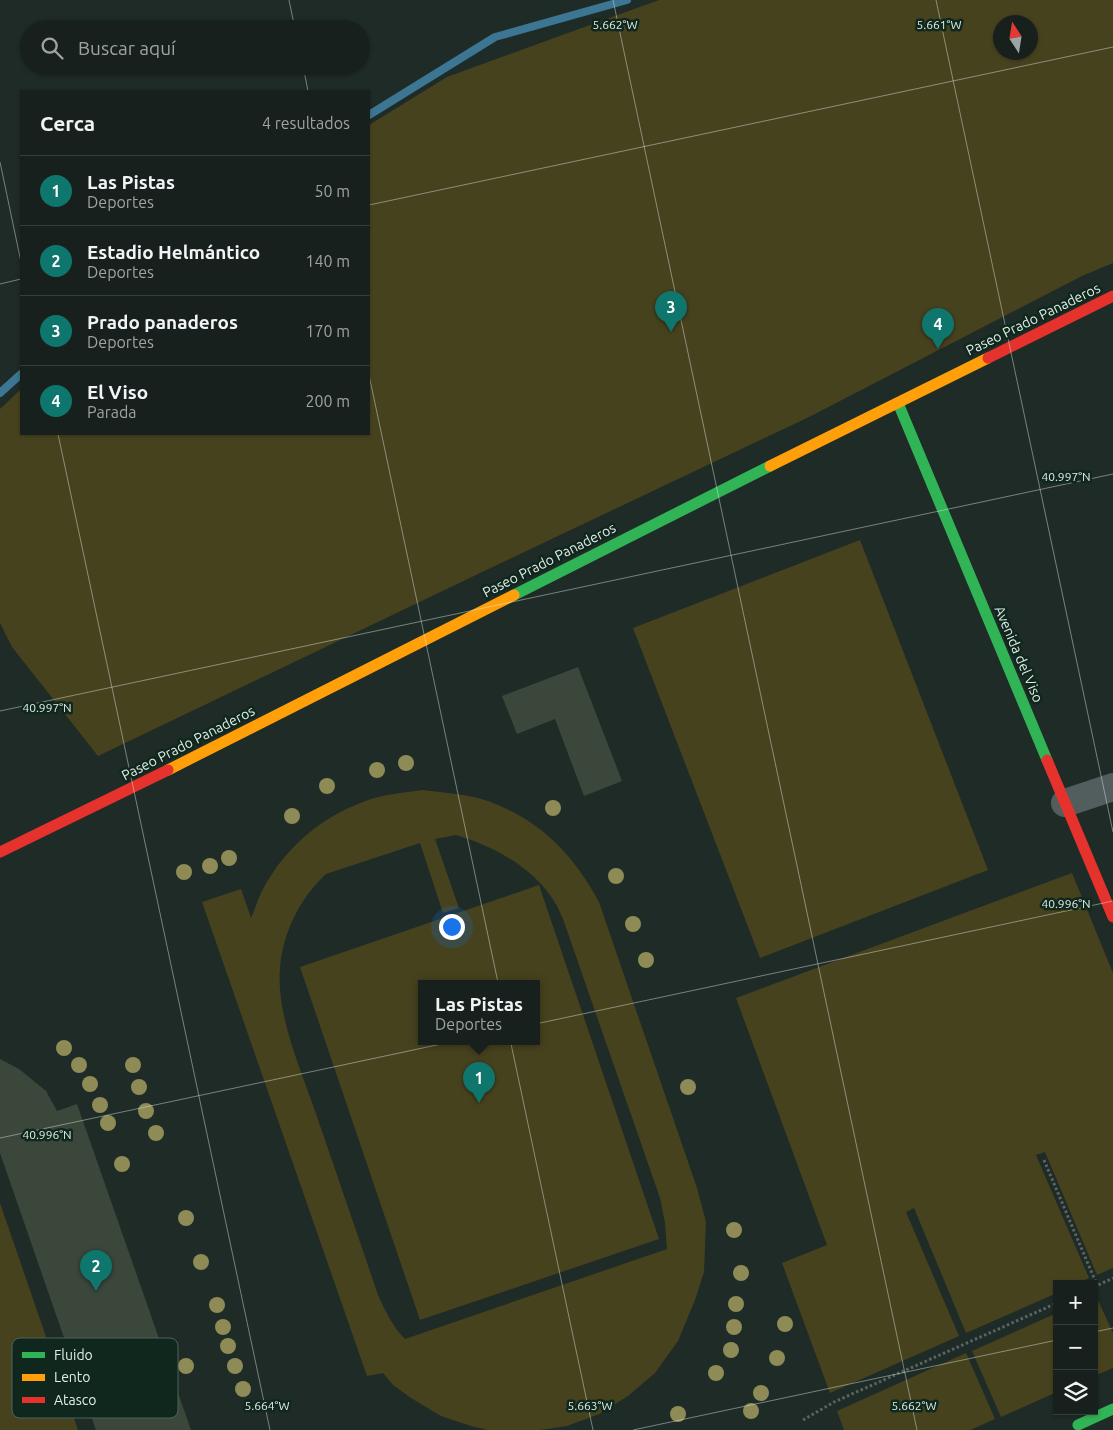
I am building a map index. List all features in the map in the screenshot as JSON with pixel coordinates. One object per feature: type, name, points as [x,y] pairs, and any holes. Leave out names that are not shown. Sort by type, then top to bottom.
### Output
[{"type":"street","name":"Paseo Prado Panaderos","points":[[0,852],[106,801],[725,488],[1113,296]]},
{"type":"street","name":"Avenida del Viso","points":[[898,403],[1113,917]]},
{"type":"street","points":[[1066,804],[1113,787]]},
{"type":"street","points":[[1078,1425],[1113,1409]]},
{"type":"path","points":[[1044,1160],[1094,1280]]},
{"type":"path","points":[[1098,1285],[1113,1278]]},
{"type":"path","points":[[803,1420],[834,1402],[1053,1305]]},
{"type":"shaded area","points":[[659,0],[1113,0],[1113,263],[1082,276],[809,417],[98,756],[12,647],[0,623],[0,409],[20,390],[20,435],[370,435],[370,124],[447,77]]},
{"type":"shaded area","points":[[860,540],[988,870],[760,958],[633,628]]},
{"type":"shaded area","points":[[423,790],[456,794],[488,801],[524,818],[566,854],[589,884],[599,902],[697,1188],[706,1222],[704,1272],[678,1341],[655,1373],[628,1396],[599,1414],[567,1426],[540,1430],[488,1430],[471,1426],[441,1416],[411,1398],[393,1385],[383,1373],[367,1376],[202,902],[241,889],[251,918],[261,893],[280,863],[303,838],[317,827],[331,817],[370,799]],"holes":[[[456,835],[498,852],[524,868],[545,889],[558,908],[660,1198],[665,1223],[667,1249],[405,1339],[386,1312],[378,1295],[296,1059],[285,1022],[280,986],[280,968],[285,941],[294,916],[308,894],[326,874],[420,843],[443,913],[459,908],[435,839]]]},
{"type":"shaded area","points":[[1072,873],[1113,973],[1113,1268],[1097,1275],[1045,1152],[1036,1155],[1089,1278],[1085,1280],[1053,1280],[1053,1295],[966,1333],[914,1208],[906,1212],[959,1336],[830,1393],[782,1263],[827,1245],[736,998]]},
{"type":"shaded area","points":[[539,885],[659,1239],[420,1320],[300,967]]},
{"type":"shaded area","points":[[0,1203],[46,1338],[12,1338],[12,1418],[74,1418],[78,1430],[0,1430]]},
{"type":"shaded area","points":[[1098,1300],[1113,1333],[1113,1368],[1098,1374]]},
{"type":"shaded area","points":[[1053,1315],[1053,1394],[1001,1417],[972,1351]]},
{"type":"shaded area","points":[[966,1353],[995,1419],[970,1430],[844,1430],[837,1411]]},
{"type":"building","points":[[578,667],[622,781],[584,796],[555,719],[517,734],[502,696]]},
{"type":"building","points":[[0,1059],[19,1069],[46,1091],[57,1111],[77,1104],[159,1338],[64,1338],[0,1153]]},
{"type":"building","points":[[178,1393],[191,1430],[96,1430],[92,1418],[178,1418]]},
{"type":"waterway","points":[[370,114],[495,37],[627,0]]},
{"type":"waterway","points":[[0,393],[20,375]]},
{"type":"traffic: fast","points":[[898,403],[1047,760]]},
{"type":"traffic: fast","points":[[514,595],[770,466]]},
{"type":"traffic: fast","points":[[1078,1425],[1113,1409]]},
{"type":"traffic: slow","points":[[770,466],[988,358]]},
{"type":"traffic: slow","points":[[168,770],[514,595]]},
{"type":"traffic: jam","points":[[988,358],[1113,296]]},
{"type":"traffic: jam","points":[[1047,760],[1113,917]]},
{"type":"traffic: jam","points":[[0,852],[168,770]]},
{"type":"place","name":"Prado panaderos","points":[[671,332]]},
{"type":"place","name":"El Viso","points":[[938,349]]},
{"type":"place","name":"Las Pistas","points":[[479,1103]]},
{"type":"place","name":"Estadio Helmántico","points":[[96,1291]]}]
